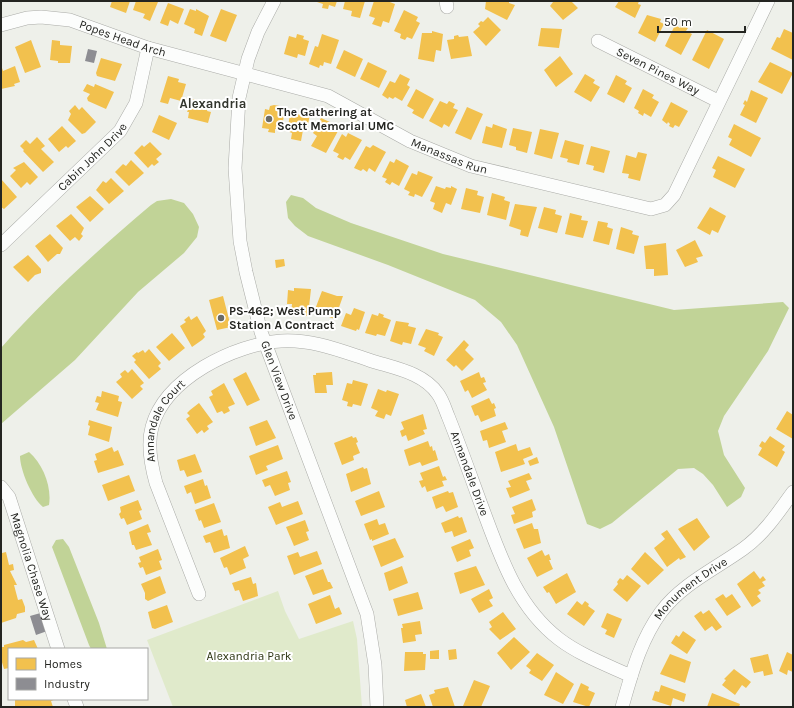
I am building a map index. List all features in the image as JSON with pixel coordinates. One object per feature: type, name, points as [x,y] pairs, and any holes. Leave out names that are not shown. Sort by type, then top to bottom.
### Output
[{"type":"street","name":"Glen View Drive","points":[[274,1],[258,32],[244,72],[236,120],[236,200],[246,272],[265,343],[365,607],[372,639],[377,707]]},
{"type":"street","name":"Manassas Run","points":[[244,72],[328,96],[410,141],[472,166],[624,204],[651,209],[668,210],[718,100],[768,1]]},
{"type":"street","name":"Popes Head Arch","points":[[1,25],[27,18],[62,19],[91,27],[148,48],[244,72]]},
{"type":"street","name":"Seven Pines Way","points":[[598,41],[718,100]]},
{"type":"street","name":"Cabin John Drive","points":[[1,245],[120,131],[136,103],[148,48]]},
{"type":"street","name":"Annandale Drive","points":[[265,343],[282,341],[318,344],[417,376],[434,388],[448,416],[506,570],[518,592],[532,612],[559,639],[576,650],[631,676]]},
{"type":"street","name":"Annandale Court","points":[[199,594],[156,483],[150,449],[152,426],[167,397],[196,372],[228,355],[265,343]]},
{"type":"street","name":"Magnolia Chase Way","points":[[1,487],[10,497],[58,648]]},
{"type":"street","name":"Monument Drive","points":[[622,707],[640,648],[648,630],[662,611],[685,588],[744,548],[767,529],[793,492]]},
{"type":"green space","name":"Alexandria Park","points":[[278,591],[285,611],[299,639],[353,621],[357,639],[362,707],[173,707],[147,640]]},
{"type":"shaded area","points":[[291,195],[303,198],[316,208],[351,223],[443,254],[674,310],[783,302],[789,308],[768,351],[724,416],[718,431],[724,455],[745,488],[741,497],[727,507],[713,485],[703,474],[694,468],[678,469],[612,523],[600,529],[587,524],[554,427],[517,345],[501,322],[475,300],[388,265],[308,236],[295,226],[288,218],[286,202]]},
{"type":"shaded area","points":[[171,199],[184,203],[193,214],[199,227],[197,237],[184,253],[138,292],[75,360],[1,424],[1,348],[73,274],[112,239],[151,205],[157,201]]},
{"type":"shaded area","points":[[29,452],[42,469],[48,483],[50,498],[49,505],[43,507],[31,491],[22,469],[20,456]]},
{"type":"shaded area","points":[[63,539],[69,547],[99,623],[107,648],[90,648],[89,645],[52,547],[56,540]]},
{"type":"building: Homes","points":[[112,1],[130,1],[126,13],[110,7]]},
{"type":"building: Homes","points":[[136,1],[158,2],[150,21],[143,18],[145,14],[133,10]]},
{"type":"building: Homes","points":[[314,1],[337,1],[335,7],[329,5],[328,9],[322,8],[323,4]]},
{"type":"building: Homes","points":[[345,1],[365,1],[360,18],[351,16],[352,11],[343,9]]},
{"type":"building: Homes","points":[[374,1],[387,1],[395,4],[389,23],[383,21],[381,27],[372,24],[375,18],[369,16]]},
{"type":"building: Homes","points":[[486,1],[509,1],[509,3],[515,5],[507,20],[485,9]]},
{"type":"building: Homes","points":[[552,1],[571,1],[578,8],[563,20],[550,6],[553,2]]},
{"type":"building: Homes","points":[[619,1],[639,1],[638,4],[641,5],[635,18],[615,7]]},
{"type":"building: Homes","points":[[168,3],[184,9],[178,24],[170,20],[168,26],[160,23]]},
{"type":"building: Homes","points":[[190,9],[196,11],[196,9],[209,16],[202,36],[194,33],[195,29],[184,24]]},
{"type":"building: Homes","points":[[221,9],[237,15],[226,42],[210,36]]},
{"type":"building: Homes","points":[[404,10],[418,17],[416,21],[420,23],[412,39],[407,37],[405,40],[400,38],[401,34],[394,31]]},
{"type":"building: Homes","points":[[647,15],[661,19],[660,22],[664,24],[655,42],[638,33]]},
{"type":"building: Homes","points":[[488,17],[501,30],[486,46],[473,32],[480,26],[478,24],[481,21],[483,22]]},
{"type":"building: Homes","points":[[675,25],[680,28],[681,25],[688,28],[686,31],[692,34],[681,55],[665,46]]},
{"type":"building: Homes","points":[[541,28],[562,29],[559,48],[538,46]]},
{"type":"building: Homes","points":[[784,29],[793,33],[793,60],[771,49],[777,37],[780,38]]},
{"type":"building: Homes","points":[[707,30],[724,39],[709,69],[692,60]]},
{"type":"building: Homes","points":[[432,31],[443,34],[441,51],[436,50],[434,62],[418,59],[422,33],[432,33]]},
{"type":"building: Homes","points":[[297,34],[304,36],[303,39],[309,41],[305,56],[298,54],[297,58],[284,54],[289,36],[296,38]]},
{"type":"building: Homes","points":[[322,34],[339,40],[331,64],[324,62],[323,66],[320,65],[319,68],[309,64],[315,46],[318,47]]},
{"type":"building: Homes","points":[[458,35],[459,37],[468,36],[472,56],[451,59],[447,40],[454,39],[454,36]]},
{"type":"building: Homes","points":[[31,40],[41,67],[25,73],[15,47]]},
{"type":"building: Homes","points":[[52,40],[60,41],[60,45],[72,46],[70,63],[58,63],[58,61],[50,60]]},
{"type":"building: Homes","points":[[344,50],[363,59],[355,77],[336,68]]},
{"type":"building: Homes","points":[[560,56],[573,74],[556,87],[544,70]]},
{"type":"building: Homes","points":[[101,58],[122,64],[115,81],[97,76],[96,73]]},
{"type":"building: Homes","points":[[368,62],[387,71],[379,88],[360,79]]},
{"type":"building: Homes","points":[[770,62],[793,73],[782,94],[758,82]]},
{"type":"building: Homes","points":[[1,65],[3,71],[15,66],[20,82],[14,84],[15,86],[1,89]]},
{"type":"building: Homes","points":[[400,74],[410,79],[407,85],[410,87],[402,101],[395,97],[393,99],[389,97],[388,99],[382,95],[390,81],[395,83]]},
{"type":"building: Homes","points":[[585,74],[595,80],[593,83],[600,87],[591,102],[574,92]]},
{"type":"building: Homes","points":[[616,75],[627,81],[625,84],[632,88],[624,103],[607,94]]},
{"type":"building: Homes","points":[[168,76],[179,79],[178,82],[186,84],[181,101],[170,98],[168,104],[160,102]]},
{"type":"building: Homes","points":[[87,84],[94,87],[95,84],[114,92],[106,109],[88,101],[87,98],[90,94],[83,91]]},
{"type":"building: Homes","points":[[416,89],[434,99],[423,119],[412,113],[414,110],[407,106]]},
{"type":"building: Homes","points":[[643,89],[654,95],[652,98],[659,102],[651,117],[644,113],[643,116],[634,108]]},
{"type":"building: Homes","points":[[751,90],[768,98],[756,123],[740,115],[745,105],[743,104],[745,100],[747,102]]},
{"type":"building: Homes","points":[[193,99],[209,103],[207,111],[211,112],[208,123],[188,118],[189,112],[187,112]]},
{"type":"building: Homes","points":[[440,101],[447,104],[449,101],[455,104],[453,108],[458,110],[449,127],[444,124],[442,128],[429,121]]},
{"type":"building: Homes","points":[[671,102],[688,111],[679,127],[675,125],[673,128],[669,126],[670,124],[668,122],[667,124],[662,120]]},
{"type":"building: Homes","points":[[75,105],[79,110],[82,107],[96,122],[82,134],[68,120],[71,114],[69,111]]},
{"type":"building: Homes","points":[[274,105],[285,107],[282,129],[275,129],[275,133],[268,132],[269,129],[262,128],[265,109],[269,110],[270,106]]},
{"type":"building: Homes","points":[[467,107],[483,114],[471,140],[455,133]]},
{"type":"building: Homes","points":[[304,112],[310,114],[307,130],[303,130],[301,141],[291,139],[292,133],[287,131],[290,115],[298,117],[298,114],[303,115]]},
{"type":"building: Homes","points":[[159,115],[177,123],[169,140],[152,132]]},
{"type":"building: Homes","points":[[321,118],[332,123],[331,125],[338,131],[326,153],[311,146],[317,136],[313,133]]},
{"type":"building: Homes","points":[[493,124],[507,129],[502,148],[482,143],[486,126],[492,128]]},
{"type":"building: Homes","points":[[734,124],[761,138],[751,157],[729,145],[732,139],[728,137]]},
{"type":"building: Homes","points":[[62,126],[76,141],[68,148],[66,146],[59,152],[48,139]]},
{"type":"building: Homes","points":[[513,128],[532,132],[527,153],[516,150],[516,147],[509,145]]},
{"type":"building: Homes","points":[[540,129],[559,133],[552,159],[534,154]]},
{"type":"building: Homes","points":[[348,133],[362,140],[350,160],[345,157],[343,160],[337,157],[339,154],[333,151],[342,134],[346,137]]},
{"type":"building: Homes","points":[[37,137],[45,146],[41,149],[54,162],[43,172],[20,146],[26,140],[30,144]]},
{"type":"building: Homes","points":[[565,140],[584,145],[579,165],[567,162],[568,159],[560,157]]},
{"type":"building: Homes","points":[[150,142],[162,154],[156,159],[159,162],[154,166],[152,164],[148,168],[134,153],[142,145],[144,147]]},
{"type":"building: Homes","points":[[373,145],[386,152],[375,172],[369,168],[367,172],[363,169],[361,171],[354,168],[366,146],[370,148]]},
{"type":"building: Homes","points":[[591,146],[610,151],[604,173],[593,170],[594,166],[586,164]]},
{"type":"building: Homes","points":[[638,152],[647,154],[640,181],[628,178],[629,174],[622,173],[626,155],[636,158]]},
{"type":"building: Homes","points":[[718,156],[745,169],[735,188],[713,177],[716,170],[712,168]]},
{"type":"building: Homes","points":[[396,159],[409,166],[399,186],[392,182],[390,185],[385,182],[387,179],[382,177],[390,161],[394,163]]},
{"type":"building: Homes","points":[[131,160],[144,173],[129,186],[115,172],[123,164],[126,166]]},
{"type":"building: Homes","points":[[24,162],[38,177],[30,185],[27,182],[21,188],[10,176],[16,170],[13,168]]},
{"type":"building: Homes","points":[[418,171],[433,177],[422,197],[415,194],[414,197],[408,195],[410,192],[404,189],[412,173],[417,175]]},
{"type":"building: Homes","points":[[111,178],[124,191],[109,204],[96,190],[103,181],[106,183]]},
{"type":"building: Homes","points":[[1,179],[17,197],[4,209],[1,207]]},
{"type":"building: Homes","points":[[436,186],[445,189],[446,187],[451,188],[451,186],[457,189],[451,205],[446,203],[442,213],[433,209],[435,203],[430,201]]},
{"type":"building: Homes","points":[[466,188],[478,191],[477,195],[484,197],[480,213],[461,209]]},
{"type":"building: Homes","points":[[492,193],[505,197],[504,200],[510,202],[506,220],[487,215]]},
{"type":"building: Homes","points":[[90,196],[104,209],[90,222],[76,207]]},
{"type":"building: Homes","points":[[515,204],[537,207],[528,237],[520,235],[521,230],[509,226]]},
{"type":"building: Homes","points":[[544,207],[556,210],[555,214],[562,216],[557,233],[538,228]]},
{"type":"building: Homes","points":[[710,207],[726,216],[718,233],[712,230],[710,235],[697,228]]},
{"type":"building: Homes","points":[[570,213],[582,216],[581,220],[588,221],[583,238],[565,234]]},
{"type":"building: Homes","points":[[71,214],[84,228],[81,234],[83,236],[79,241],[75,237],[70,241],[56,226]]},
{"type":"building: Homes","points":[[598,221],[608,223],[607,227],[613,229],[609,245],[593,241]]},
{"type":"building: Homes","points":[[621,227],[633,231],[632,234],[639,236],[634,254],[616,249]]},
{"type":"building: Homes","points":[[50,234],[63,248],[60,254],[57,254],[48,262],[35,246]]},
{"type":"building: Homes","points":[[695,240],[703,256],[696,258],[698,262],[685,267],[676,250]]},
{"type":"building: Homes","points":[[666,243],[668,275],[654,276],[654,269],[646,269],[644,246]]},
{"type":"building: Homes","points":[[28,255],[41,269],[41,273],[35,275],[28,282],[13,267]]},
{"type":"building: Homes","points":[[284,259],[285,266],[276,268],[275,260]]},
{"type":"building: Homes","points":[[294,288],[311,289],[308,316],[291,314],[292,304],[287,304],[288,290],[294,291]]},
{"type":"building: Homes","points":[[322,291],[337,296],[343,296],[335,319],[314,312]]},
{"type":"building: Homes","name":"PS-462; West Pump Station A Contract","points":[[223,296],[231,327],[217,330],[209,300]]},
{"type":"building: Homes","points":[[354,308],[365,312],[359,330],[357,329],[356,331],[341,326],[346,313],[351,315]]},
{"type":"building: Homes","points":[[379,313],[384,315],[383,317],[391,320],[385,336],[377,334],[376,336],[365,333],[372,314],[378,316]]},
{"type":"building: Homes","points":[[189,316],[191,320],[197,316],[206,331],[203,334],[205,337],[192,347],[180,326],[186,322],[184,320]]},
{"type":"building: Homes","points":[[396,321],[409,323],[408,326],[416,328],[411,344],[403,342],[402,345],[390,341]]},
{"type":"building: Homes","points":[[426,329],[439,333],[438,335],[443,337],[434,356],[424,351],[426,348],[418,345]]},
{"type":"building: Homes","points":[[172,333],[185,348],[169,361],[156,347]]},
{"type":"building: Homes","points":[[464,340],[469,345],[465,350],[474,359],[462,371],[456,365],[454,367],[446,360]]},
{"type":"building: Homes","points":[[149,349],[161,363],[158,366],[161,369],[149,379],[134,362],[136,360],[132,356],[143,350],[145,353]]},
{"type":"building: Homes","points":[[132,369],[144,383],[140,386],[143,389],[132,399],[116,382],[122,377],[120,374],[125,370],[128,373]]},
{"type":"building: Homes","points":[[246,372],[260,400],[247,406],[233,379]]},
{"type":"building: Homes","points":[[332,372],[333,385],[326,385],[327,393],[315,393],[313,375],[316,375],[316,373]]},
{"type":"building: Homes","points":[[479,372],[481,378],[484,377],[486,382],[483,383],[487,390],[472,398],[468,390],[465,392],[460,381]]},
{"type":"building: Homes","points":[[353,380],[368,384],[361,406],[353,404],[352,407],[347,406],[348,402],[342,400],[347,383],[352,384]]},
{"type":"building: Homes","points":[[224,383],[235,404],[228,407],[230,411],[224,414],[222,411],[217,413],[209,397],[213,395],[211,391]]},
{"type":"building: Homes","points":[[378,389],[399,394],[391,416],[386,414],[384,419],[375,416],[378,411],[371,408]]},
{"type":"building: Homes","points":[[102,391],[119,396],[118,401],[122,402],[118,417],[96,410],[99,403],[95,402],[97,396],[101,397]]},
{"type":"building: Homes","points":[[489,398],[492,404],[494,403],[496,408],[494,409],[496,416],[481,422],[478,415],[475,416],[471,406]]},
{"type":"building: Homes","points":[[199,403],[213,422],[207,426],[209,429],[204,433],[202,430],[197,434],[186,419],[190,416],[187,413]]},
{"type":"building: Homes","points":[[787,411],[793,415],[793,439],[776,429]]},
{"type":"building: Homes","points":[[423,414],[427,429],[423,430],[425,434],[408,441],[406,435],[402,437],[400,431],[404,429],[401,422]]},
{"type":"building: Homes","points":[[89,420],[112,427],[109,442],[88,435],[90,426],[88,425]]},
{"type":"building: Homes","points":[[267,420],[276,438],[256,446],[249,427]]},
{"type":"building: Homes","points":[[505,422],[508,429],[502,431],[506,442],[489,448],[487,440],[483,441],[480,431]]},
{"type":"building: Homes","points":[[352,436],[353,438],[356,437],[358,442],[356,443],[360,453],[353,456],[354,460],[342,465],[334,443]]},
{"type":"building: Homes","points":[[770,436],[785,446],[782,450],[785,452],[777,467],[758,455],[762,448],[759,446],[762,441],[765,443]]},
{"type":"building: Homes","points":[[428,441],[430,447],[432,446],[433,451],[435,450],[438,460],[422,466],[420,462],[409,466],[404,450]]},
{"type":"building: Homes","points":[[516,444],[518,451],[530,447],[533,455],[523,459],[525,464],[501,472],[495,452]]},
{"type":"building: Homes","points":[[278,445],[283,459],[266,466],[268,470],[256,475],[249,456]]},
{"type":"building: Homes","points":[[112,447],[114,452],[118,450],[124,465],[98,473],[94,461],[97,460],[95,454]]},
{"type":"building: Homes","points":[[195,454],[202,472],[187,477],[184,470],[180,471],[177,460]]},
{"type":"building: Homes","points":[[537,457],[539,463],[530,466],[528,461]]},
{"type":"building: Homes","points":[[439,466],[443,477],[445,476],[447,480],[442,481],[444,486],[427,492],[425,486],[422,488],[419,481],[423,480],[420,473]]},
{"type":"building: Homes","points":[[363,467],[364,469],[367,468],[371,484],[351,492],[346,474]]},
{"type":"building: Homes","points":[[287,471],[291,482],[288,483],[290,490],[275,496],[270,485],[265,487],[262,480]]},
{"type":"building: Homes","points":[[529,473],[532,479],[526,481],[530,490],[510,498],[506,488],[511,487],[508,481]]},
{"type":"building: Homes","points":[[129,475],[135,491],[108,501],[102,485]]},
{"type":"building: Homes","points":[[203,479],[205,486],[207,485],[211,498],[195,504],[191,492],[187,494],[184,486]]},
{"type":"building: Homes","points":[[379,491],[385,507],[361,516],[355,501]]},
{"type":"building: Homes","points":[[448,491],[449,493],[453,492],[458,507],[446,512],[443,506],[436,509],[432,497]]},
{"type":"building: Homes","points":[[532,499],[536,510],[532,512],[533,517],[514,524],[511,515],[515,514],[512,507]]},
{"type":"building: Homes","points":[[138,500],[142,510],[139,511],[142,519],[127,525],[124,518],[121,519],[119,514],[121,512],[120,507]]},
{"type":"building: Homes","points":[[298,501],[303,514],[276,525],[268,507],[280,502],[282,507]]},
{"type":"building: Homes","points":[[214,503],[221,522],[204,528],[201,520],[199,521],[195,510]]},
{"type":"building: Homes","points":[[458,516],[459,518],[462,517],[467,532],[454,537],[452,531],[445,533],[441,523]]},
{"type":"building: Homes","points":[[697,518],[710,537],[694,551],[678,529]]},
{"type":"building: Homes","points":[[377,519],[379,525],[385,523],[389,534],[372,541],[372,539],[370,540],[364,524]]},
{"type":"building: Homes","points":[[305,520],[309,531],[306,532],[309,540],[294,546],[286,527]]},
{"type":"building: Homes","points":[[532,523],[534,529],[538,529],[541,543],[524,549],[516,529]]},
{"type":"building: Homes","points":[[148,524],[151,532],[147,533],[152,545],[136,550],[134,545],[132,545],[129,532]]},
{"type":"building: Homes","points":[[222,529],[224,536],[227,535],[230,548],[214,553],[210,542],[206,543],[203,536]]},
{"type":"building: Homes","points":[[667,530],[686,557],[680,560],[679,558],[667,567],[654,548],[665,539],[661,534]]},
{"type":"building: Homes","points":[[395,538],[404,557],[381,567],[373,546]]},
{"type":"building: Homes","points":[[470,539],[474,548],[469,550],[471,556],[457,562],[451,547]]},
{"type":"building: Homes","points":[[245,546],[249,556],[243,559],[246,568],[230,575],[227,567],[224,568],[220,558]]},
{"type":"building: Homes","points":[[1,549],[2,553],[6,552],[9,565],[13,564],[14,570],[10,571],[17,585],[14,585],[18,600],[22,599],[25,612],[17,614],[16,618],[1,623]]},
{"type":"building: Homes","points":[[158,549],[162,560],[159,561],[162,569],[146,575],[143,567],[140,568],[138,563],[141,562],[139,557]]},
{"type":"building: Homes","points":[[542,550],[545,556],[549,554],[551,560],[549,560],[553,569],[537,577],[527,558]]},
{"type":"building: Homes","points":[[317,551],[322,564],[294,575],[287,556],[298,552],[300,557]]},
{"type":"building: Homes","points":[[645,552],[664,570],[648,585],[631,569]]},
{"type":"building: Homes","points":[[402,566],[408,583],[389,591],[384,573]]},
{"type":"building: Homes","points":[[476,566],[485,585],[460,594],[454,573]]},
{"type":"building: Homes","points":[[323,569],[328,582],[330,582],[333,588],[313,595],[305,576]]},
{"type":"building: Homes","points":[[754,571],[760,579],[763,576],[766,580],[762,582],[765,586],[758,590],[761,593],[757,596],[761,601],[752,607],[737,584]]},
{"type":"building: Homes","points":[[567,573],[576,592],[556,604],[549,592],[547,593],[543,587]]},
{"type":"building: Homes","points":[[627,575],[641,586],[627,602],[613,590],[618,584],[617,582],[620,578],[623,580]]},
{"type":"building: Homes","points":[[160,576],[166,593],[148,601],[145,599],[145,593],[141,584]]},
{"type":"building: Homes","points":[[251,577],[253,584],[256,583],[258,596],[243,601],[239,590],[235,591],[232,583]]},
{"type":"building: Homes","points":[[489,589],[493,598],[489,600],[493,606],[479,613],[471,599]]},
{"type":"building: Homes","points":[[418,592],[423,609],[398,616],[393,599]]},
{"type":"building: Homes","points":[[723,594],[726,598],[732,594],[741,607],[727,616],[715,599]]},
{"type":"building: Homes","points":[[330,595],[335,609],[339,607],[342,614],[316,624],[308,604]]},
{"type":"building: Homes","points":[[577,601],[582,605],[585,601],[589,604],[588,606],[595,611],[584,626],[567,614]]},
{"type":"building: Homes","points":[[167,605],[173,622],[155,629],[152,628],[148,612]]},
{"type":"building: Homes","points":[[709,610],[722,627],[716,631],[712,626],[705,631],[694,616],[701,611],[703,614]]},
{"type":"building: Homes","points":[[503,612],[516,629],[500,640],[489,629],[492,627],[489,622]]},
{"type":"building: Homes","points":[[607,613],[622,619],[614,638],[605,634],[607,630],[601,627]]},
{"type":"building: Homes","points":[[420,621],[422,634],[415,635],[416,641],[403,643],[401,628],[403,628],[402,624]]},
{"type":"building: Homes","points":[[683,631],[696,640],[687,654],[671,643],[676,635],[679,637]]},
{"type":"building: Homes","points":[[514,637],[530,652],[511,670],[497,653]]},
{"type":"building: Homes","points":[[23,640],[26,642],[34,640],[38,648],[8,648],[8,668],[4,669],[1,659],[2,647],[4,647],[4,645]]},
{"type":"building: Homes","points":[[456,649],[457,659],[449,660],[448,650]]},
{"type":"building: Homes","points":[[439,650],[439,659],[430,659],[430,651]]},
{"type":"building: Homes","points":[[405,652],[423,652],[423,654],[426,654],[425,670],[404,671]]},
{"type":"building: Homes","points":[[787,652],[793,655],[793,672],[788,670],[787,675],[779,671]]},
{"type":"building: Homes","points":[[537,653],[554,665],[542,681],[529,673],[531,670],[526,666]]},
{"type":"building: Homes","points":[[670,654],[691,662],[685,683],[660,674]]},
{"type":"building: Homes","points":[[768,654],[773,674],[764,676],[763,671],[754,673],[750,658]]},
{"type":"building: Homes","points":[[734,669],[751,682],[746,688],[742,685],[735,695],[722,685],[726,680],[724,679]]},
{"type":"building: Homes","points":[[556,672],[574,684],[563,704],[544,695]]},
{"type":"building: Homes","points":[[474,680],[490,686],[481,707],[465,707],[463,706]]},
{"type":"building: Homes","points":[[581,683],[589,687],[588,690],[595,693],[589,707],[573,702]]},
{"type":"building: Homes","points":[[661,685],[686,694],[684,702],[673,698],[671,706],[652,700],[655,691],[659,692]]},
{"type":"building: Homes","points":[[448,687],[455,707],[433,707],[429,695],[435,693],[434,690]]},
{"type":"building: Homes","points":[[712,693],[740,704],[739,707],[707,707]]},
{"type":"building: Homes","points":[[421,694],[426,707],[407,707],[405,700]]},
{"type":"building: Homes","points":[[15,700],[54,700],[51,701],[53,707],[15,707]]},
{"type":"building: Industry","points":[[88,49],[97,51],[94,63],[85,61]]},
{"type":"building: Industry","points":[[44,612],[50,630],[36,635],[30,616]]},
{"type":"place","name":"The Gathering at Scott Memorial UMC","points":[[269,119]]},
{"type":"place","name":"PS-462; West Pump Station A Contract","points":[[221,318]]},
{"type":"district","name":"Alexandria","points":[[213,103]]}]
